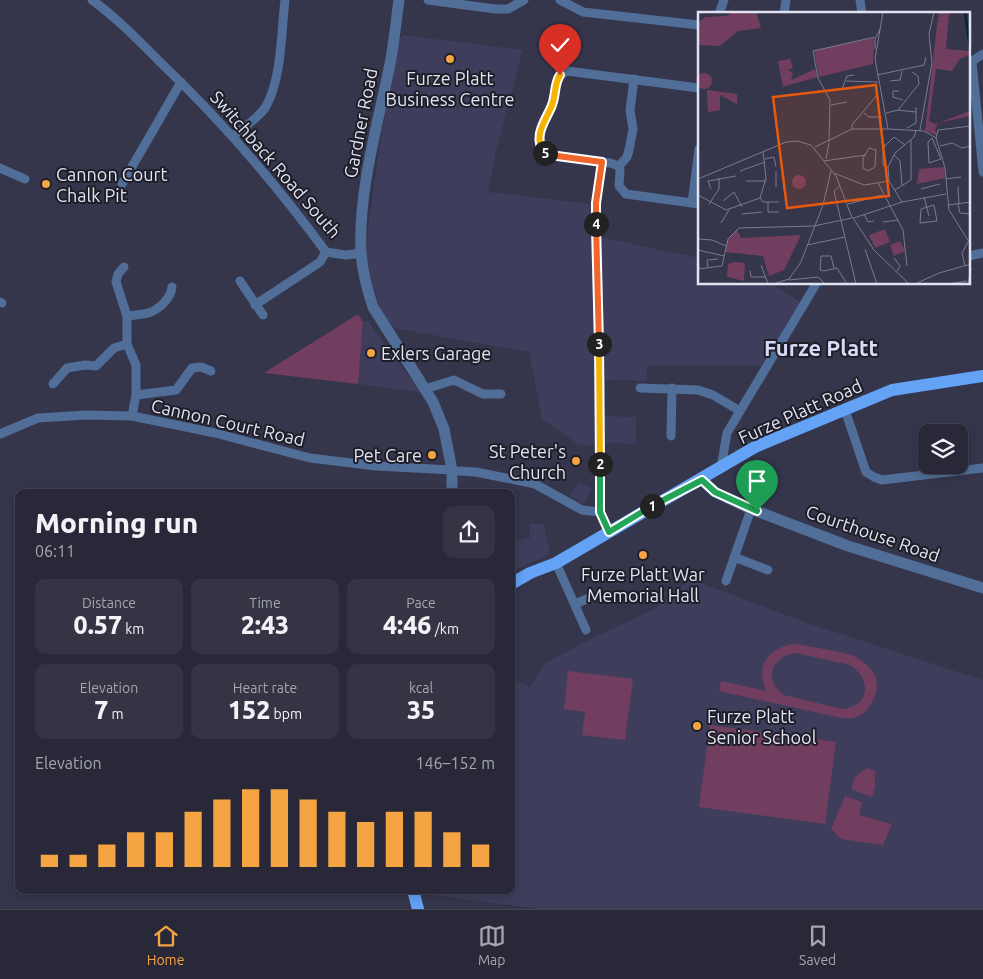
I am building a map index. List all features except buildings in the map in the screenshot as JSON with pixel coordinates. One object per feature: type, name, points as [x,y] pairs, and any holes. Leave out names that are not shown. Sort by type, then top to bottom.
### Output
[{"type":"main road","name":"Furze Platt Road","points":[[515,582],[530,573],[556,563],[755,448],[892,390],[983,376]]},
{"type":"main road","points":[[414,894],[418,909]]},
{"type":"street","name":"Switchback Road South","points":[[92,0],[111,14],[182,82],[233,136],[289,202],[326,252],[346,255],[361,253]]},
{"type":"street","points":[[233,136],[252,121],[264,108],[271,95],[277,71],[285,0]]},
{"type":"street","name":"Gardner Road","points":[[361,253],[361,222],[370,160],[390,62],[399,0]]},
{"type":"street","points":[[428,0],[508,9],[524,0]]},
{"type":"street","points":[[560,0],[583,12],[698,25]]},
{"type":"street","points":[[720,12],[724,0]]},
{"type":"street","points":[[983,54],[971,63],[983,172]]},
{"type":"street","points":[[619,166],[550,155],[542,148],[540,139],[543,122],[552,106],[557,79],[563,72],[570,71],[698,88]]},
{"type":"street","points":[[619,166],[627,157],[629,150],[632,129],[630,110],[634,79]]},
{"type":"street","points":[[122,184],[182,82]]},
{"type":"street","points":[[602,162],[596,203],[600,386],[600,512],[609,532]]},
{"type":"street","points":[[619,166],[619,186],[624,192],[696,204],[698,167]]},
{"type":"street","points":[[0,168],[25,178]]},
{"type":"street","points":[[255,305],[320,262],[326,252]]},
{"type":"street","points":[[361,253],[367,290],[373,307],[433,402],[444,429],[456,470],[453,489]]},
{"type":"street","points":[[970,256],[983,253]]},
{"type":"street","points":[[124,267],[118,274],[116,282],[127,316],[127,344],[136,365],[136,395],[132,416]]},
{"type":"street","points":[[240,281],[262,315]]},
{"type":"street","points":[[721,468],[727,433],[815,285]]},
{"type":"street","points":[[127,316],[150,313],[172,294],[172,286]]},
{"type":"street","points":[[52,384],[66,368],[85,365],[96,366],[114,348],[127,344]]},
{"type":"street","points":[[136,395],[176,390],[192,368],[201,367],[211,371]]},
{"type":"street","points":[[425,389],[454,380],[483,394],[501,394]]},
{"type":"street","points":[[640,388],[698,390],[713,395],[740,411]]},
{"type":"street","points":[[671,436],[672,388]]},
{"type":"street","points":[[845,410],[866,472],[874,477],[882,480],[983,468]]},
{"type":"street","name":"Cannon Court Road","points":[[0,434],[38,418],[86,415],[132,416],[215,433],[310,458],[376,466],[476,472],[535,484],[582,510],[600,512]]},
{"type":"street","name":"Courthouse Road","points":[[702,480],[715,492],[848,546],[983,588]]},
{"type":"street","points":[[726,580],[751,508]]},
{"type":"street","points":[[734,557],[768,570]]},
{"type":"street","points":[[556,563],[586,630]]},
{"type":"street","points":[[575,604],[589,598]]},
{"type":"shaded area","points":[[402,35],[523,50],[496,151],[488,192],[591,204],[591,235],[698,258],[698,285],[774,285],[800,302],[762,366],[647,365],[646,381],[605,380],[605,416],[636,417],[636,444],[579,445],[542,419],[529,352],[393,328],[381,310],[366,264],[368,229],[380,143],[398,42]]},
{"type":"shaded area","points":[[358,314],[363,322],[358,384],[264,373]]},
{"type":"shaded area","points":[[368,321],[420,392],[358,384],[363,322]]},
{"type":"shaded area","points":[[578,482],[592,489],[584,504],[570,496]]},
{"type":"shaded area","points":[[529,524],[544,524],[550,554],[515,570],[515,540],[530,538]]},
{"type":"shaded area","name":"Furze Platt Senior School","points":[[690,579],[807,623],[983,680],[983,909],[540,909],[432,895],[515,894],[515,680],[530,687],[545,663],[656,608]]},
{"type":"shaded area","points":[[796,644],[830,650],[861,660],[872,670],[877,683],[875,696],[864,713],[851,718],[841,718],[719,691],[721,681],[766,691],[762,673],[767,658],[778,649]],"holes":[[[796,653],[850,665],[862,677],[865,684],[863,697],[851,707],[842,709],[784,695],[773,683],[773,669],[776,664],[788,655]]]},
{"type":"shaded area","points":[[568,671],[633,679],[625,740],[582,735],[585,712],[564,709]]},
{"type":"shaded area","points":[[710,725],[836,742],[825,824],[699,807]]},
{"type":"shaded area","points":[[867,768],[875,771],[875,787],[872,797],[851,789],[855,777]]},
{"type":"shaded area","points":[[845,796],[862,802],[859,815],[892,824],[883,845],[841,839],[831,829]]},
{"type":"place","name":"Furze Platt Business Centre","points":[[450,59]]},
{"type":"place","name":"Cannon Court Chalk Pit","points":[[46,184]]},
{"type":"place","name":"Exlers Garage","points":[[371,353]]},
{"type":"place","name":"Pet Care","points":[[432,455]]},
{"type":"place","name":"St Peter's Church","points":[[576,461]]},
{"type":"place","name":"Furze Platt War Memorial Hall","points":[[643,555]]},
{"type":"place","name":"Furze Platt Senior School","points":[[697,726]]},
{"type":"district","name":"Furze Platt","points":[[821,347]]},
{"type":"route","points":[[560,75],[557,79],[552,106],[543,122],[540,144],[543,151],[550,155],[602,162],[595,216],[600,386],[600,512],[609,532],[702,480],[715,492],[757,511]]}]
